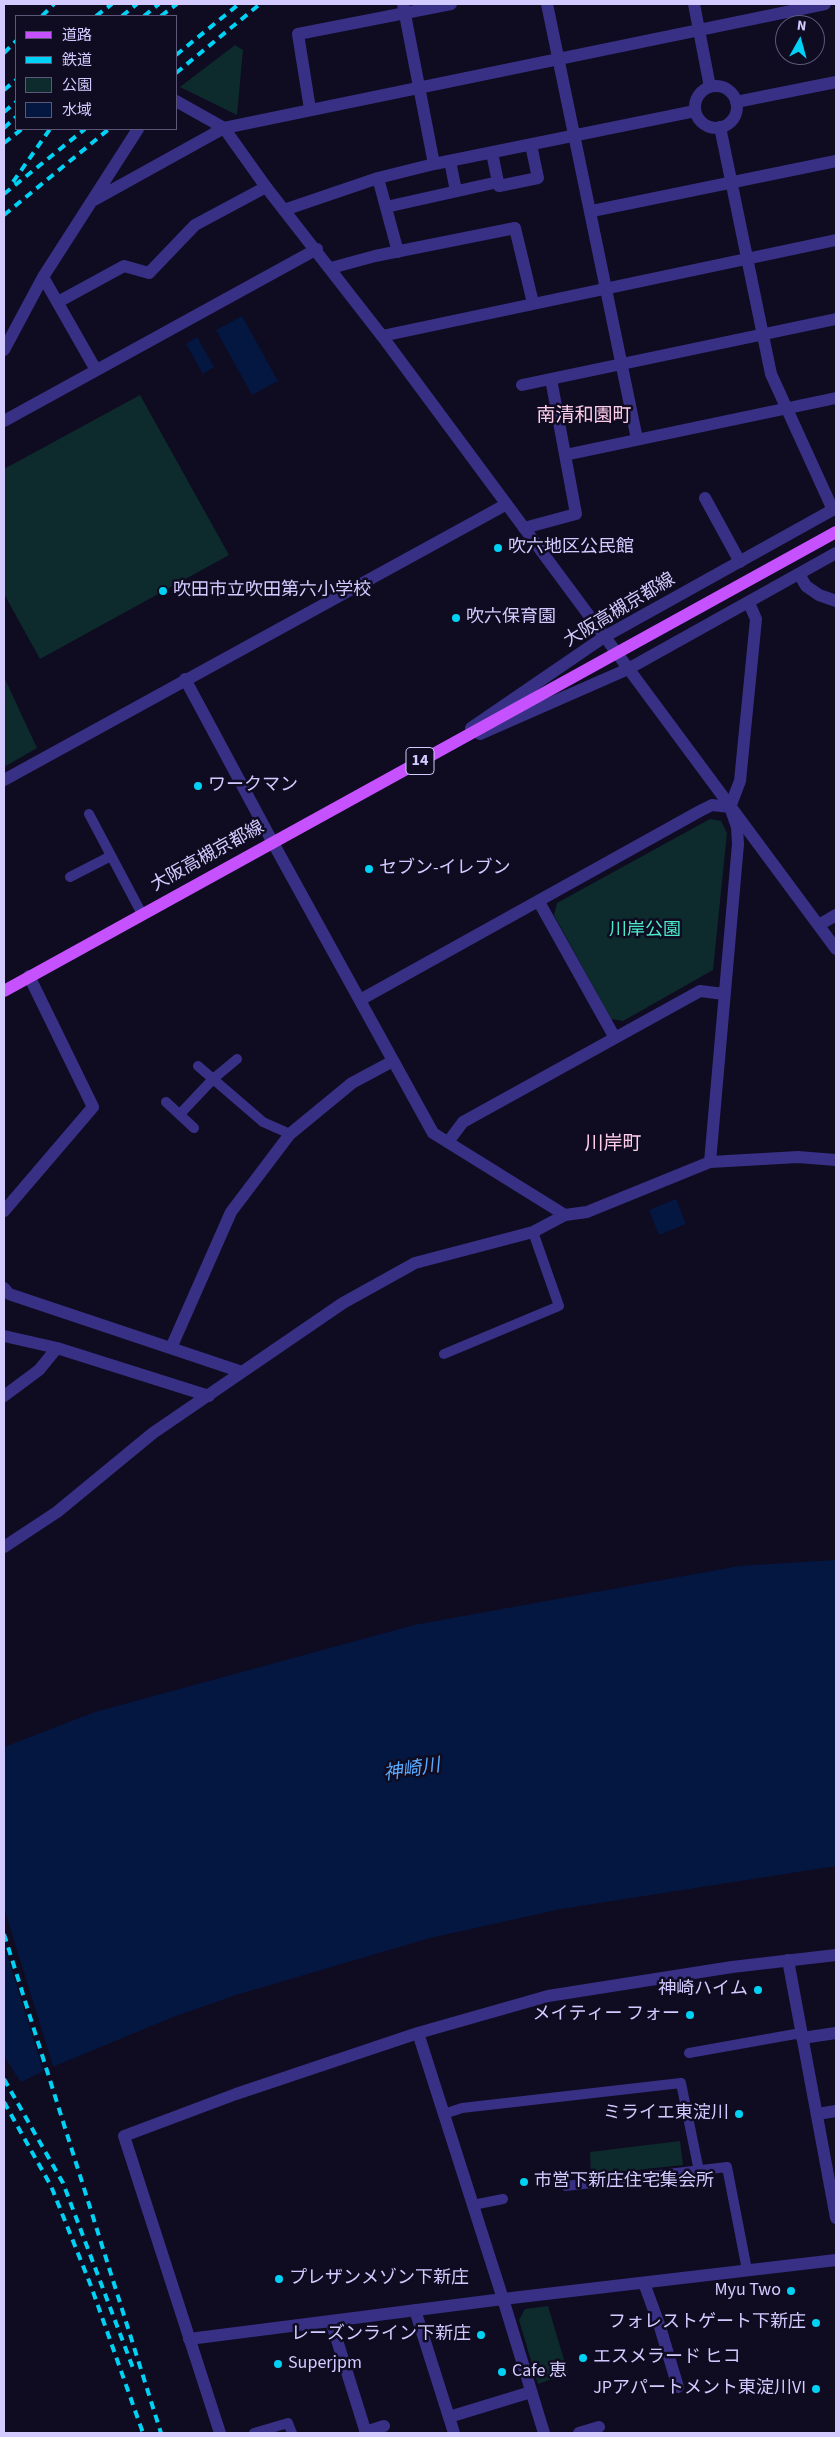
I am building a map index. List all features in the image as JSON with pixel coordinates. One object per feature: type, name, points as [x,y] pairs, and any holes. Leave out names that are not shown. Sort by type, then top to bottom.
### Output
[{"type":"main road","name":"大阪高槻京都線","points":[[4,990],[836,532]]},
{"type":"street","points":[[310,109],[298,34],[404,8],[451,4]]},
{"type":"street","points":[[547,4],[592,211],[637,439]]},
{"type":"street","points":[[694,4],[710,87]]},
{"type":"street","points":[[94,200],[224,128],[825,4]]},
{"type":"street","points":[[404,8],[434,164]]},
{"type":"street","points":[[736,102],[836,82]]},
{"type":"street","points":[[717,86],[729,91],[736,102],[735,115],[731,121],[720,127],[713,128],[702,122],[695,111],[695,105],[700,94],[710,87],[717,86]]},
{"type":"street","points":[[178,102],[224,128],[284,210],[317,249],[382,336],[505,505],[524,528],[836,950]]},
{"type":"street","points":[[284,210],[378,178],[434,164],[695,111]]},
{"type":"street","points":[[720,127],[771,374],[834,509]]},
{"type":"street","points":[[4,350],[43,277],[137,130]]},
{"type":"street","points":[[492,153],[499,186],[538,178],[531,145]]},
{"type":"street","points":[[450,161],[456,191]]},
{"type":"street","points":[[592,211],[836,162]]},
{"type":"street","points":[[378,178],[398,252]]},
{"type":"street","points":[[386,206],[498,182]]},
{"type":"street","points":[[58,302],[124,266],[149,272],[195,225],[266,186]]},
{"type":"street","points":[[331,268],[515,228],[534,303]]},
{"type":"street","points":[[382,336],[836,240]]},
{"type":"street","points":[[4,421],[317,249]]},
{"type":"street","points":[[43,277],[96,370]]},
{"type":"street","points":[[522,385],[836,319]]},
{"type":"street","points":[[524,528],[576,514],[551,379]]},
{"type":"street","points":[[565,455],[836,398]]},
{"type":"street","points":[[705,498],[740,562]]},
{"type":"street","points":[[4,780],[505,505]]},
{"type":"street","name":"大阪高槻京都線","points":[[430,756],[604,637],[834,509]]},
{"type":"street","name":"大阪高槻京都線","points":[[430,756],[628,669],[836,553]]},
{"type":"street","points":[[799,574],[806,586],[819,595],[836,601]]},
{"type":"street","points":[[710,1162],[738,844],[737,827],[730,807],[740,781],[756,619],[749,603]]},
{"type":"street","points":[[186,679],[272,841],[433,1133],[565,1215]]},
{"type":"street","points":[[360,1000],[700,811],[712,805],[730,807]]},
{"type":"street","points":[[539,902],[615,1038]]},
{"type":"street","points":[[819,925],[836,916]]},
{"type":"street","points":[[4,1210],[93,1107],[29,976]]},
{"type":"street","points":[[448,1142],[463,1122],[700,990],[724,994]]},
{"type":"street","points":[[171,1348],[231,1212],[290,1134],[352,1083],[393,1061]]},
{"type":"street","points":[[4,1547],[57,1512],[153,1433],[343,1303],[415,1263],[533,1232],[565,1215],[587,1212],[710,1162],[798,1157],[836,1160]]},
{"type":"street","points":[[4,1288],[9,1294],[242,1372]]},
{"type":"street","points":[[4,1336],[57,1348],[209,1396]]},
{"type":"street","points":[[4,1396],[39,1370],[57,1348]]},
{"type":"street","points":[[220,2433],[124,2136],[236,2094],[418,2033],[548,1996],[788,1960],[836,1955]]},
{"type":"street","points":[[788,1960],[816,2114],[833,2182],[836,2218]]},
{"type":"street","points":[[418,2033],[544,2433]]},
{"type":"street","points":[[802,2035],[836,2033]]},
{"type":"street","points":[[816,2114],[836,2111]]},
{"type":"street","points":[[189,2339],[503,2299],[836,2260]]},
{"type":"street","points":[[644,2283],[660,2327],[678,2387]]},
{"type":"street","points":[[415,2310],[454,2433]]},
{"type":"street","points":[[331,2321],[366,2432],[384,2426]]},
{"type":"street","points":[[449,2417],[531,2392]]},
{"type":"street","points":[[579,2433],[598,2427]]},
{"type":"lane","points":[[88,814],[142,914]]},
{"type":"lane","points":[[70,877],[111,856]]},
{"type":"lane","points":[[180,1114],[213,1079],[237,1059]]},
{"type":"lane","points":[[198,1066],[262,1122],[290,1134]]},
{"type":"lane","points":[[166,1102],[194,1128]]},
{"type":"lane","points":[[444,1354],[559,1306],[533,1232]]},
{"type":"lane","points":[[689,2053],[802,2035]]},
{"type":"lane","points":[[444,2114],[462,2108],[681,2083],[699,2170]]},
{"type":"lane","points":[[566,2186],[727,2167],[747,2270]]},
{"type":"lane","points":[[473,2205],[503,2199]]},
{"type":"lane","points":[[254,2433],[288,2423],[292,2433]]},
{"type":"green space","points":[[235,45],[243,50],[237,115],[180,87]]},
{"type":"green space","points":[[140,395],[229,555],[40,659],[4,594],[4,469]]},
{"type":"green space","points":[[4,677],[37,748],[4,767]]},
{"type":"green space","name":"川岸公園","points":[[710,819],[721,821],[727,833],[713,970],[623,1021],[611,1019],[554,915],[557,903]]},
{"type":"green space","points":[[680,2141],[683,2165],[591,2175],[590,2152]]},
{"type":"green space","points":[[548,2306],[568,2373],[538,2384],[519,2320],[525,2309]]},
{"type":"water","points":[[242,316],[278,381],[252,395],[216,330]]},
{"type":"water","points":[[197,337],[214,367],[203,374],[186,344]]},
{"type":"water","points":[[676,1199],[686,1224],[659,1235],[649,1210]]},
{"type":"water","name":"神崎川","points":[[836,1560],[836,1866],[561,1909],[430,1938],[236,1995],[173,2017],[50,2068],[4,2090],[4,1747],[95,1712],[414,1625],[739,1566]]},
{"type":"pier","points":[[4,1908],[54,2069],[44,2073],[4,1945]]},
{"type":"pier","points":[[4,2056],[22,2084],[4,2093]]},
{"type":"railway","points":[[43,15],[54,4]]},
{"type":"railway","points":[[97,15],[112,4]]},
{"type":"railway","points":[[123,15],[137,4]]},
{"type":"railway","points":[[145,15],[159,4]]},
{"type":"railway","points":[[162,15],[177,4]]},
{"type":"railway","points":[[178,53],[239,4]]},
{"type":"railway","points":[[178,71],[260,4]]},
{"type":"railway","points":[[4,53],[15,42]]},
{"type":"railway","points":[[4,90],[15,81]]},
{"type":"railway","points":[[4,112],[15,103]]},
{"type":"railway","points":[[4,128],[15,118]]},
{"type":"railway","points":[[4,143],[21,130]]},
{"type":"railway","points":[[13,182],[49,130]]},
{"type":"railway","points":[[4,194],[84,130]]},
{"type":"railway","points":[[4,215],[108,130]]},
{"type":"railway","points":[[4,1934],[161,2433]]},
{"type":"railway","points":[[4,2079],[63,2183],[133,2368]]},
{"type":"railway","points":[[4,2102],[51,2186],[91,2286],[143,2433]]},
{"type":"place","name":"吹六地区公民館","points":[[498,548]]},
{"type":"place","name":"吹田市立吹田第六小学校","points":[[163,591]]},
{"type":"place","name":"吹六保育園","points":[[456,618]]},
{"type":"place","name":"ワークマン","points":[[198,786]]},
{"type":"place","name":"セブン-イレブン","points":[[369,869]]},
{"type":"place","name":"神崎ハイム","points":[[758,1990]]},
{"type":"place","name":"メイティー フォー","points":[[690,2015]]},
{"type":"place","name":"ミライエ東淀川","points":[[739,2114]]},
{"type":"place","name":"市営下新庄住宅集会所","points":[[524,2182]]},
{"type":"place","name":"プレザンメゾン下新庄","points":[[279,2279]]},
{"type":"place","name":"Myu Two","points":[[791,2291]]},
{"type":"place","name":"フォレストゲート下新庄","points":[[816,2323]]},
{"type":"place","name":"レーズンライン下新庄","points":[[481,2335]]},
{"type":"place","name":"エスメラード ヒコ","points":[[583,2358]]},
{"type":"place","name":"Superjpm","points":[[278,2364]]},
{"type":"place","name":"Cafe 恵","points":[[502,2372]]},
{"type":"place","name":"JPアパートメント東淀川VI","points":[[816,2389]]},
{"type":"district","name":"南清和園町","points":[[584,417]]},
{"type":"district","name":"川岸町","points":[[613,1145]]}]
